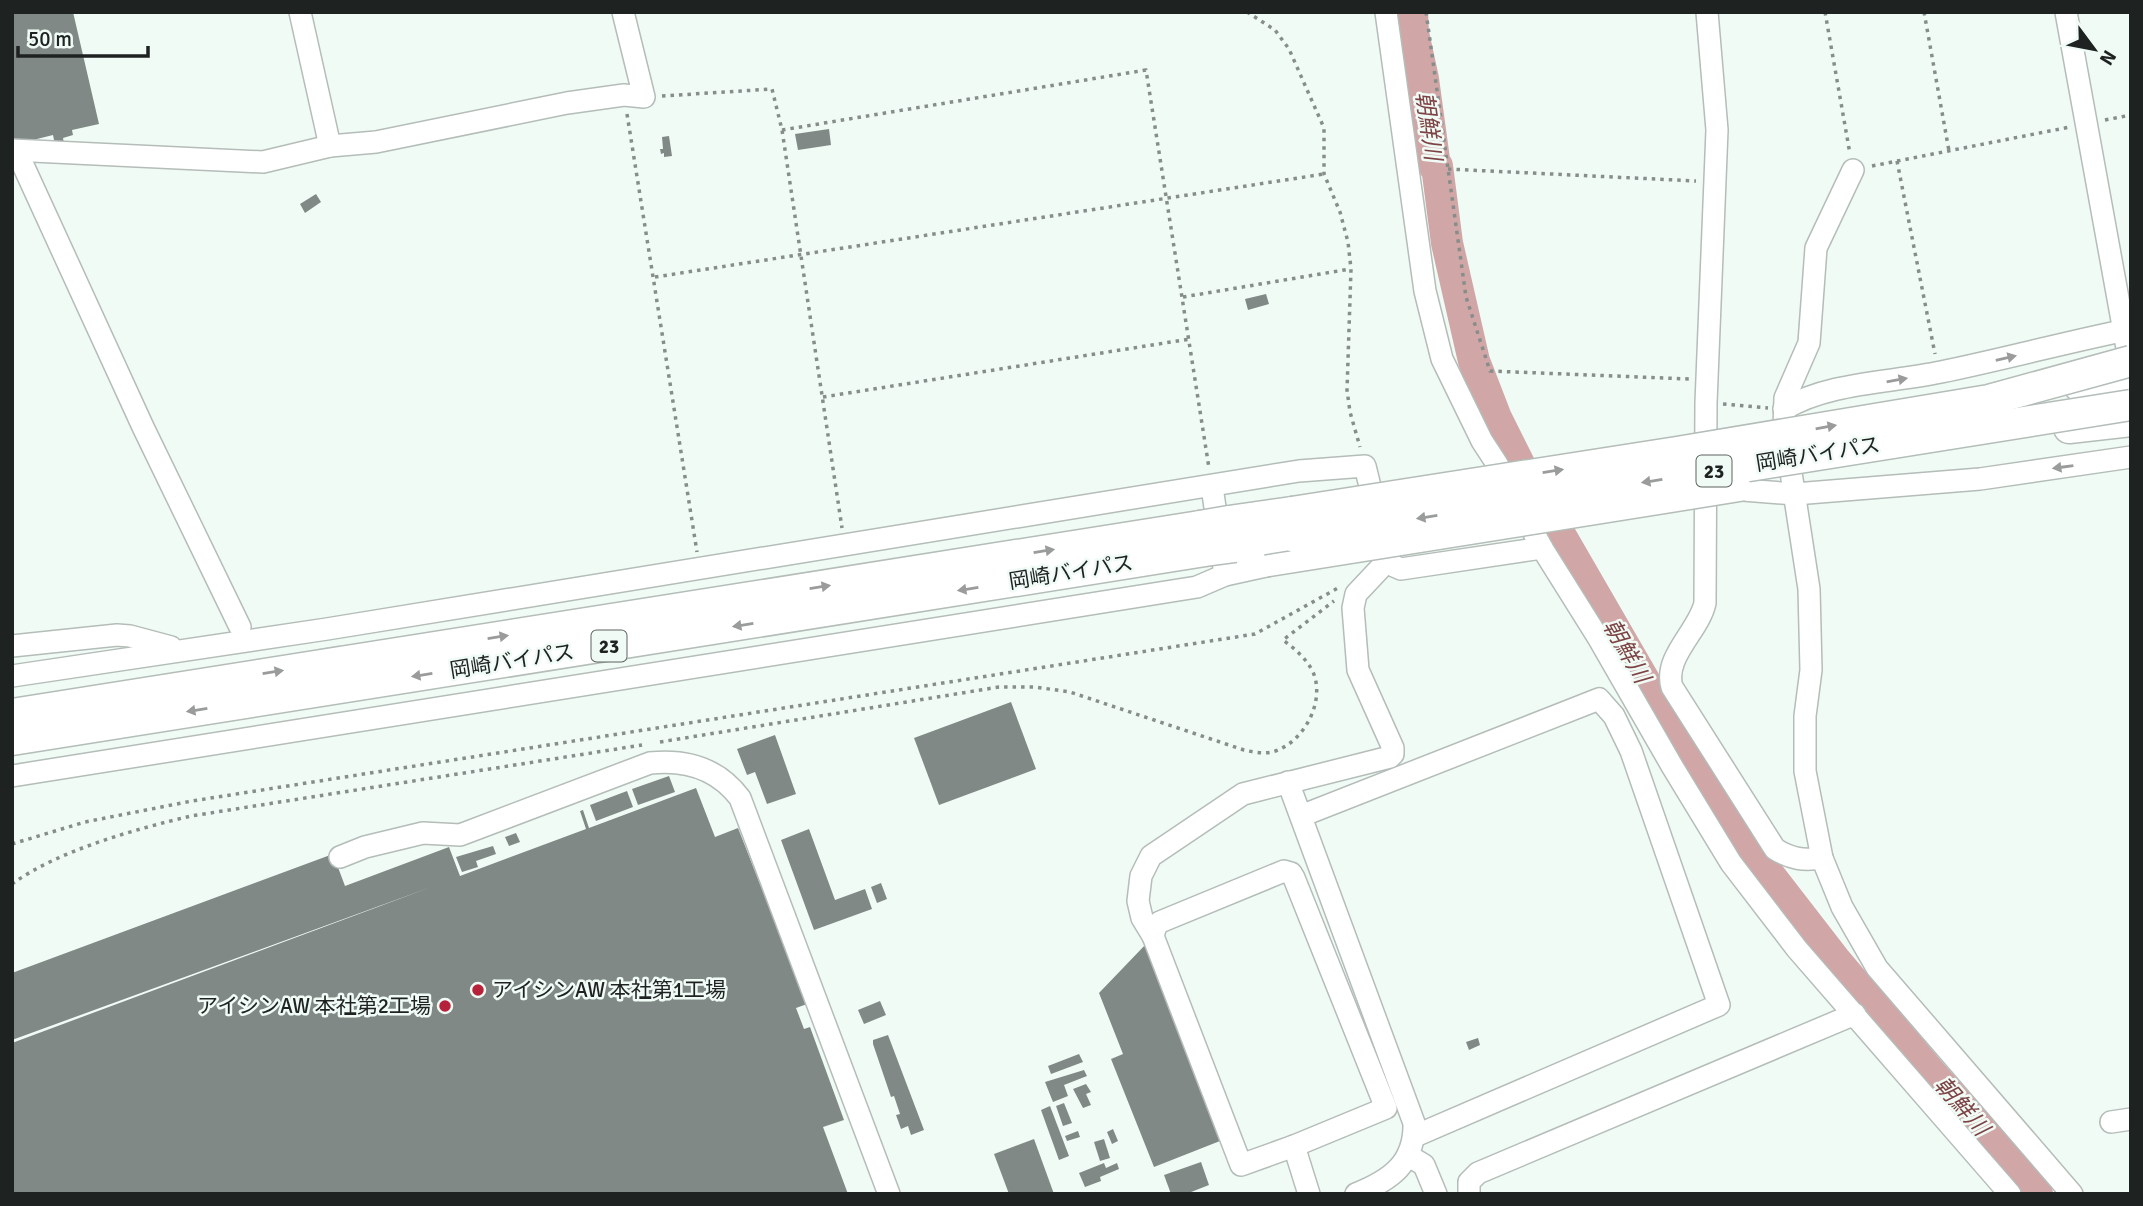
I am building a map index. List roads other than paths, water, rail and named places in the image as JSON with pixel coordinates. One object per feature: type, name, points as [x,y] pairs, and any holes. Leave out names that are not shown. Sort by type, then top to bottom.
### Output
[{"type":"highway","name":"23","points":[[1989,400],[2131,361]]},
{"type":"highway","name":"23","points":[[1989,400],[2131,378]]},
{"type":"highway","name":"岡崎バイパス","points":[[12,740],[1219,544],[1294,525],[1677,452],[1989,400]]},
{"type":"highway","name":"岡崎バイパス","points":[[1294,525],[1877,445],[2131,405]]},
{"type":"highway","name":"23","points":[[1877,445],[2027,434],[2131,421]]},
{"type":"highway","name":"岡崎バイパス","points":[[12,714],[205,683],[1219,544]]},
{"type":"highway","name":"23","points":[[12,698],[104,684],[205,683]]},
{"type":"highway","name":"23","points":[[12,752],[115,723]]},
{"type":"street","points":[[300,12],[330,146]]},
{"type":"street","points":[[240,627],[137,415],[14,151],[263,162],[330,146],[376,142],[567,103],[634,96],[623,12]]},
{"type":"street","points":[[1386,12],[1425,291],[1442,359],[1482,442],[1497,464],[1542,548],[1731,863],[1797,949],[2010,1194]]},
{"type":"street","points":[[1707,12],[1717,130],[1706,403],[1705,603],[1702,615],[1672,665],[1670,681],[1775,849],[1790,857],[1805,860],[1822,858]]},
{"type":"street","points":[[2066,12],[2127,330],[2131,370]]},
{"type":"street","points":[[1853,170],[1816,248],[1809,343],[1789,386],[1784,409],[1784,427],[1808,578],[1811,670],[1805,726],[1805,771],[1822,858],[1842,908],[1877,968],[2072,1194]]},
{"type":"street","points":[[1784,409],[1801,399],[1824,392],[1939,373],[2127,330]]},
{"type":"street","points":[[1219,544],[1266,566],[1743,490],[1795,494],[1980,479],[2131,457]]},
{"type":"street","points":[[12,676],[180,650],[328,638],[700,568],[1298,471],[1365,466],[1388,560],[1402,569],[1542,548]]},
{"type":"street","points":[[12,776],[340,716],[859,633],[1197,587],[1219,544],[1212,486]]},
{"type":"street","points":[[845,544],[849,570]]},
{"type":"street","points":[[1153,936],[1160,922],[1284,871],[1291,873],[1385,1108],[1241,1165],[1153,936],[1142,918],[1138,901],[1141,876],[1151,856],[1243,794],[1390,757],[1393,754],[1393,748],[1358,670],[1353,608],[1356,594],[1388,560]]},
{"type":"street","points":[[12,646],[117,635],[180,650]]},
{"type":"street","points":[[1301,816],[1599,699],[1614,716],[1631,751],[1719,1005],[1412,1146],[1383,1182],[1356,1194]]},
{"type":"street","points":[[340,857],[365,847],[423,833],[460,835],[650,763],[684,762],[711,772],[730,786],[740,798],[889,1194]]},
{"type":"street","points":[[1288,782],[1411,1112],[1412,1146],[1424,1165],[1436,1194]]},
{"type":"street","points":[[1469,1194],[1469,1182],[1478,1173],[1854,1014]]},
{"type":"street","points":[[1294,1146],[1309,1194]]},
{"type":"waterway","name":"朝鮮川","points":[[1412,12],[1413,33],[1423,79],[1447,243],[1474,361],[1496,418],[1519,464],[1645,682],[1753,854],[1835,960],[2037,1194]]},
{"type":"tunnel","points":[[329,647],[339,708]]},
{"type":"place","name":"アイシンAW 本社第1工場","points":[[478,990]]},
{"type":"place","name":"アイシンAW 本社第2工場","points":[[445,1006]]}]
